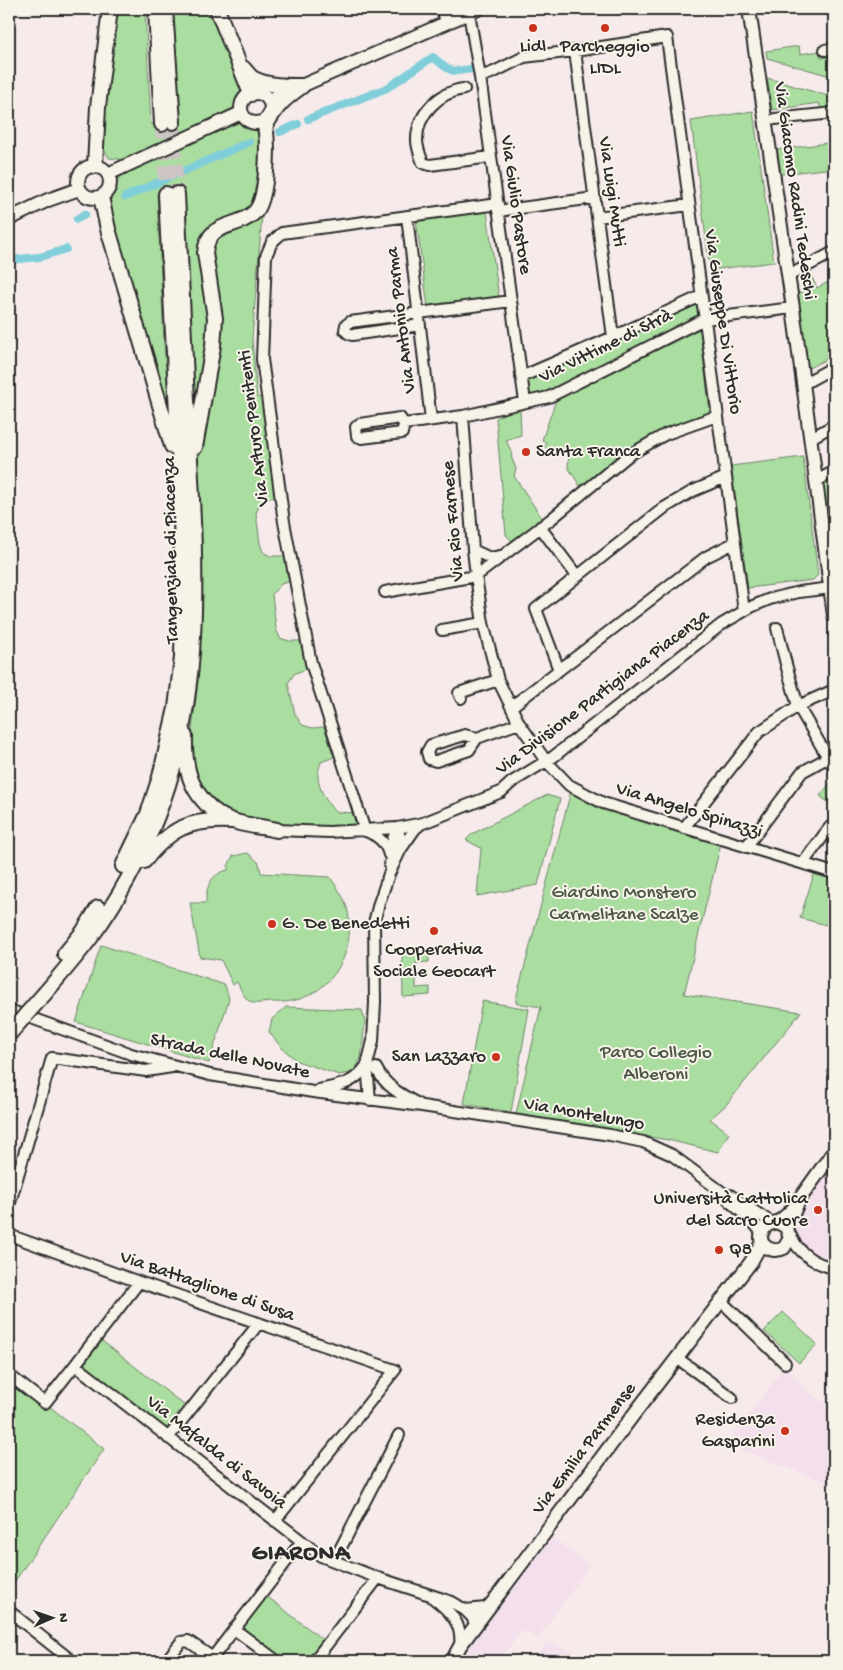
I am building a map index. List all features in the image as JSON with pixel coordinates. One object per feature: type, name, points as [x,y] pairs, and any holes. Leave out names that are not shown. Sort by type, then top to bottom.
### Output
[{"type":"highway","points":[[95,166],[98,107],[110,9]]},
{"type":"highway","points":[[156,9],[168,123],[165,9]]},
{"type":"highway","points":[[217,9],[251,94]]},
{"type":"highway","points":[[239,62],[253,78],[280,86],[302,86]]},
{"type":"highway","points":[[185,473],[210,362],[215,318],[205,253],[206,243],[211,234],[222,227],[255,212],[262,200],[265,185],[264,124],[284,98],[302,86]]},
{"type":"highway","name":"Tangenziale di Piacenza","points":[[9,1020],[42,990],[91,937],[121,890],[144,847],[158,814],[170,778],[186,708],[192,658],[195,597],[185,473],[172,194]]},
{"type":"highway","points":[[101,197],[108,229],[163,410],[185,473]]},
{"type":"highway","name":"Tangenziale di Piacenza","points":[[9,1034],[83,932],[112,887],[135,844],[148,814],[160,777],[176,708],[182,657],[185,473]]},
{"type":"highway","points":[[186,708],[185,747],[187,771],[195,789],[205,802],[221,815],[236,821],[277,830]]},
{"type":"highway","points":[[121,890],[156,845],[170,833],[192,823],[211,820],[236,821]]},
{"type":"main road","name":"Via Giacomo Radini Tedeschi","points":[[749,9],[817,481],[834,616]]},
{"type":"main road","points":[[269,100],[473,11]]},
{"type":"main road","points":[[258,93],[269,100],[270,112],[264,124],[255,124],[246,120],[241,113],[242,101],[251,94],[258,93]]},
{"type":"main road","points":[[108,174],[241,113]]},
{"type":"main road","points":[[87,167],[100,167],[108,174],[110,182],[108,191],[101,197],[92,198],[84,195],[79,188],[78,180],[81,173],[87,167]]},
{"type":"main road","points":[[9,219],[48,200],[79,188]]},
{"type":"main road","name":"Via Emilia Parmense","points":[[452,1661],[460,1646],[677,1358],[752,1262],[765,1226],[774,1222],[796,1206],[834,1151]]},
{"type":"main road","name":"Via Emilia Parmense","points":[[752,1262],[777,1251],[789,1242],[789,1232],[796,1206]]},
{"type":"main road","points":[[774,1222],[784,1224],[789,1232]]},
{"type":"main road","points":[[762,1237],[766,1248],[777,1251]]},
{"type":"street","points":[[441,9],[447,22]]},
{"type":"street","name":"Via Giulio Pastore","points":[[473,11],[471,19],[525,402]]},
{"type":"street","name":"Via Giuseppe Di Vittorio","points":[[575,51],[667,37],[744,611]]},
{"type":"street","points":[[480,77],[524,57],[575,51]]},
{"type":"street","name":"Via Luigi Mutti","points":[[575,51],[613,337]]},
{"type":"street","points":[[464,89],[454,90],[433,103],[421,120],[417,138],[418,150],[423,163],[430,165],[491,157]]},
{"type":"street","points":[[775,119],[834,113]]},
{"type":"street","name":"Via Arturo Penitenti","points":[[365,831],[310,664],[284,522],[262,359],[266,256],[272,242],[282,234],[407,216],[594,198]]},
{"type":"street","points":[[596,217],[690,206]]},
{"type":"street","name":"Via Antonio Parma","points":[[407,216],[431,420]]},
{"type":"street","points":[[788,276],[834,252]]},
{"type":"street","points":[[522,376],[613,337],[701,296]]},
{"type":"street","points":[[420,325],[352,334],[345,330],[346,325],[350,322],[511,301]]},
{"type":"street","name":"Via Vittime di Strà","points":[[404,424],[463,416],[550,397],[704,319],[792,308]]},
{"type":"street","points":[[803,384],[834,367]]},
{"type":"street","name":"Via Rio Farnese","points":[[463,416],[472,550],[483,623],[498,680],[519,723],[546,761]]},
{"type":"street","points":[[386,592],[476,576],[629,455],[666,434],[717,416]]},
{"type":"street","points":[[810,438],[834,425]]},
{"type":"street","points":[[817,481],[834,471]]},
{"type":"street","points":[[559,670],[536,609],[664,508],[694,491],[726,477]]},
{"type":"street","points":[[540,527],[577,576]]},
{"type":"street","points":[[511,707],[706,557],[734,543]]},
{"type":"street","points":[[472,550],[490,558],[502,556]]},
{"type":"street","name":"Via Divisione Partigiana Piacenza","points":[[277,830],[328,832],[397,828],[423,823],[501,792],[512,782],[546,761],[722,624],[770,599],[799,592],[830,588]]},
{"type":"street","points":[[442,630],[483,623]]},
{"type":"street","points":[[777,628],[798,706],[834,768]]},
{"type":"street","points":[[461,698],[459,694],[498,680]]},
{"type":"street","points":[[684,828],[759,732],[798,706],[834,690]]},
{"type":"street","points":[[477,738],[519,723]]},
{"type":"street","points":[[746,846],[802,772],[827,758]]},
{"type":"street","name":"Via Angelo Spinazzi","points":[[546,761],[569,785],[603,803],[834,873]]},
{"type":"street","points":[[370,1100],[375,1002],[374,923],[389,874],[400,851],[415,829],[423,823]]},
{"type":"street","points":[[803,864],[830,826]]},
{"type":"street","points":[[397,828],[401,840],[400,851]]},
{"type":"street","points":[[389,874],[390,858],[397,828]]},
{"type":"street","points":[[365,831],[382,840],[388,848],[390,858]]},
{"type":"street","name":"Strada delle Novate","points":[[9,1010],[131,1054],[210,1075],[313,1092],[422,1106]]},
{"type":"street","points":[[9,1206],[52,1058],[146,1071],[175,1066]]},
{"type":"street","points":[[313,1092],[346,1084],[372,1066]]},
{"type":"street","points":[[372,1066],[392,1088],[422,1106]]},
{"type":"street","name":"Via Montelungo","points":[[422,1106],[617,1136],[643,1142],[672,1156],[726,1195],[730,1195],[774,1222]]},
{"type":"street","name":"Via Montelungo","points":[[726,1195],[727,1200],[753,1222],[762,1237]]},
{"type":"street","points":[[789,1232],[803,1253],[814,1261],[834,1268]]},
{"type":"street","name":"Via Battaglione di Susa","points":[[9,1235],[395,1370],[275,1521]]},
{"type":"street","points":[[777,1251],[803,1253]]},
{"type":"street","points":[[9,1375],[45,1403],[139,1282]]},
{"type":"street","points":[[721,1301],[785,1363]]},
{"type":"street","points":[[168,1438],[258,1323]]},
{"type":"street","points":[[677,1358],[732,1398]]},
{"type":"street","name":"Via Mafalda di Savoia","points":[[75,1366],[321,1556],[378,1578],[452,1602],[472,1617],[476,1625]]},
{"type":"street","points":[[334,1561],[399,1435]]},
{"type":"street","points":[[166,1661],[181,1642],[188,1642],[211,1660],[302,1541]]},
{"type":"street","points":[[314,1661],[378,1578]]},
{"type":"street","name":"Via Mafalda di Savoia","points":[[428,1595],[456,1620],[461,1632],[460,1646]]},
{"type":"street","points":[[464,1610],[486,1608],[496,1599]]},
{"type":"street","points":[[9,1611],[72,1661]]},
{"type":"street","points":[[234,1629],[277,1661]]},
{"type":"shaded area","name":"Università Cattolica del Sacro Cuore","points":[[834,1163],[834,1262],[812,1251],[803,1243],[797,1234],[796,1225],[805,1204]]},
{"type":"shaded area","name":"Residenza Gasparini","points":[[785,1367],[816,1398],[834,1406],[834,1485],[725,1444]]},
{"type":"shaded area","points":[[552,1537],[590,1565],[538,1638],[522,1630],[499,1661],[458,1661]]},
{"type":"shaded area","points":[[547,1642],[599,1661],[532,1661]]},
{"type":"green space","points":[[113,9],[145,9],[151,124],[176,123],[166,9],[211,9],[242,88],[235,107],[126,160],[109,158],[102,146],[101,120]]},
{"type":"green space","points":[[799,46],[800,54],[820,51],[821,58],[834,56],[834,77],[767,58],[766,51]]},
{"type":"green space","points":[[767,78],[828,96],[834,83],[834,108],[821,110],[819,103],[772,110]]},
{"type":"green space","points":[[753,111],[774,262],[710,270],[691,121]]},
{"type":"green space","points":[[253,116],[261,147],[256,200],[237,216],[209,226],[199,246],[208,328],[192,429],[181,195],[157,194],[164,343],[171,428],[108,211],[115,182],[127,171]]},
{"type":"green space","points":[[834,142],[834,168],[781,174],[777,150]]},
{"type":"green space","points":[[487,212],[499,298],[428,307],[416,220]]},
{"type":"green space","points":[[262,216],[252,339],[257,397],[263,398],[276,497],[266,498],[260,504],[256,513],[260,543],[263,552],[270,556],[286,556],[291,581],[281,584],[272,594],[276,629],[280,638],[289,641],[301,641],[307,669],[295,673],[288,683],[295,714],[302,725],[313,728],[324,727],[334,757],[321,762],[318,772],[319,784],[335,812],[355,813],[358,824],[356,827],[315,828],[283,825],[232,813],[209,798],[198,783],[191,763],[191,739],[199,672],[201,622],[197,472],[199,426],[212,386],[207,242]]},
{"type":"green space","points":[[809,272],[817,288],[834,279],[834,355],[807,369],[797,293],[804,292],[801,275]]},
{"type":"green space","points":[[699,300],[701,317],[548,394],[527,396],[524,378]]},
{"type":"green space","points":[[700,329],[710,414],[629,452],[580,486],[568,467],[569,454],[564,446],[553,457],[544,446],[547,443],[542,440],[556,400]]},
{"type":"green space","points":[[520,409],[521,435],[506,440],[516,469],[514,476],[542,518],[512,541],[506,535],[496,418]]},
{"type":"green space","points":[[803,457],[818,575],[813,580],[748,588],[731,466]]},
{"type":"green space","points":[[834,476],[834,579],[820,483]]},
{"type":"green space","points":[[834,778],[834,807],[820,796]]},
{"type":"green space","points":[[571,791],[721,843],[684,994],[801,1012],[726,1105],[710,1119],[729,1133],[718,1152],[668,1140],[516,1114],[541,1007],[516,1003],[516,999]]},
{"type":"green space","points":[[547,795],[560,799],[538,885],[477,896],[481,848],[466,840],[472,834]]},
{"type":"green space","name":"G. De Benedetti","points":[[248,853],[259,863],[261,873],[330,877],[345,902],[349,919],[349,936],[346,952],[339,967],[330,979],[318,990],[305,997],[289,1001],[250,1002],[237,982],[233,985],[221,960],[200,957],[190,903],[206,903],[208,886],[217,874],[228,870],[233,856]]},
{"type":"green space","points":[[814,874],[834,880],[834,893],[826,925],[800,918]]},
{"type":"green space","points":[[101,945],[225,985],[229,999],[209,1063],[76,1022]]},
{"type":"green space","points":[[429,951],[429,962],[416,963],[416,988],[430,987],[430,995],[403,997],[402,953]]},
{"type":"green space","name":"San Lazzaro","points":[[482,1001],[529,1009],[511,1112],[464,1104]]},
{"type":"green space","points":[[286,1007],[362,1010],[365,1022],[361,1058],[354,1072],[339,1075],[297,1061],[281,1047],[269,1032],[272,1019]]},
{"type":"green space","points":[[783,1312],[817,1344],[799,1363],[764,1331]]},
{"type":"green space","points":[[102,1341],[184,1405],[166,1429],[84,1364]]},
{"type":"green space","points":[[9,1375],[104,1449],[9,1590]]},
{"type":"green space","points":[[264,1594],[323,1640],[308,1661],[284,1661],[237,1626]]},
{"type":"waterway","points":[[308,119],[387,88],[433,57],[450,70],[471,69]]},
{"type":"waterway","points":[[280,132],[298,124]]},
{"type":"waterway","points":[[125,197],[249,142]]},
{"type":"waterway","points":[[77,219],[85,214]]},
{"type":"waterway","points":[[9,260],[40,257],[66,249]]},
{"type":"tunnel","points":[[173,122],[177,194]]},
{"type":"tunnel","points":[[162,124],[166,194]]},
{"type":"place","name":"Lidl","points":[[533,28]]},
{"type":"place","name":"Parcheggio LIDL","points":[[605,28]]},
{"type":"place","name":"Santa Franca","points":[[526,452]]},
{"type":"place","name":"G. De Benedetti","points":[[272,924]]},
{"type":"place","name":"Cooperativa Sociale Geocart","points":[[434,931]]},
{"type":"place","name":"San Lazzaro","points":[[496,1057]]},
{"type":"place","name":"Università Cattolica del Sacro Cuore","points":[[818,1210]]},
{"type":"place","name":"Q8","points":[[719,1250]]},
{"type":"place","name":"Residenza Gasparini","points":[[785,1431]]},
{"type":"district","name":"GIARONA","points":[[301,1554]]},
{"type":"park label","name":"Giardino Monstero Carmelitane Scalze","points":[[624,904]]},
{"type":"park label","name":"Parco Collegio Alberoni","points":[[656,1064]]}]
